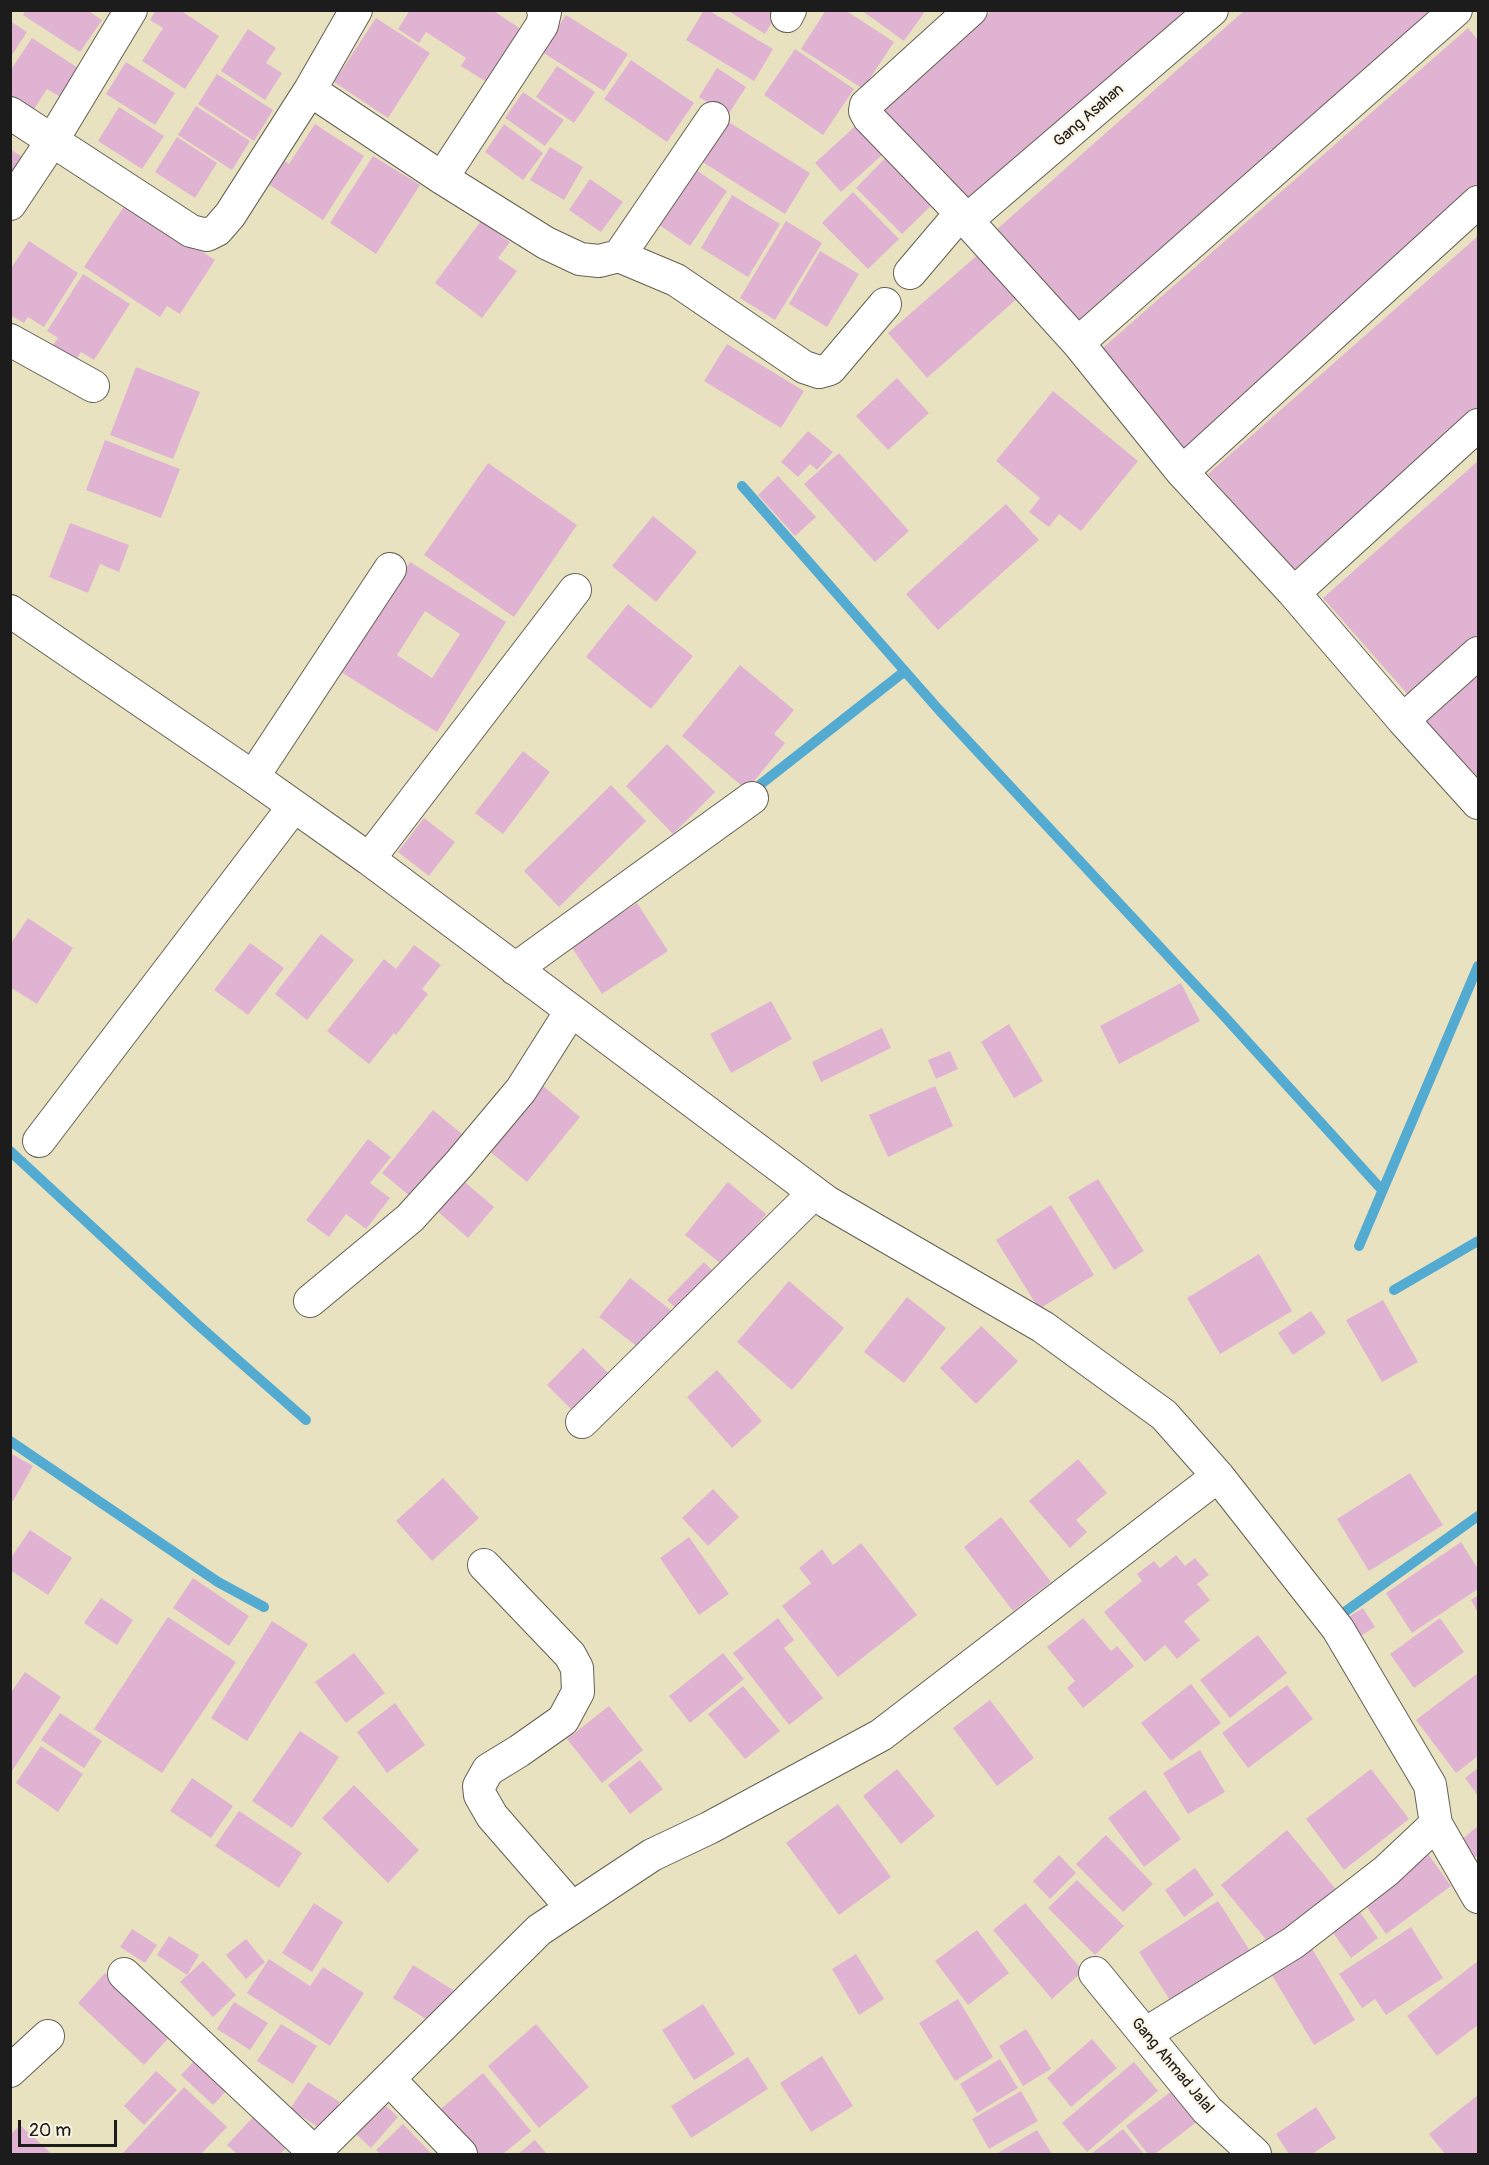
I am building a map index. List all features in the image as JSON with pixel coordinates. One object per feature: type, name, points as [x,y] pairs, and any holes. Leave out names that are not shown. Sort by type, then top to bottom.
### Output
[{"type":"street","points":[[10,204],[52,141],[131,10]]},
{"type":"street","points":[[10,113],[191,231],[207,235],[217,230],[230,215],[310,90],[356,10]]},
{"type":"street","points":[[442,178],[542,25],[545,12],[543,10]]},
{"type":"street","points":[[971,10],[866,105],[865,111],[869,118],[1078,344],[1182,471],[1294,593],[1403,720],[1479,803]]},
{"type":"street","name":"Gang Asahan","points":[[910,273],[963,217],[1212,10]]},
{"type":"street","points":[[1078,344],[1456,10]]},
{"type":"street","points":[[310,90],[442,178],[546,243],[580,259],[598,261],[619,256],[676,280],[804,367],[819,372],[835,364],[885,304]]},
{"type":"street","points":[[619,256],[713,118]]},
{"type":"street","points":[[1182,471],[1479,202]]},
{"type":"street","points":[[10,340],[93,386]]},
{"type":"street","points":[[1294,593],[1479,425]]},
{"type":"street","points":[[253,777],[390,568]]},
{"type":"street","points":[[369,859],[575,590]]},
{"type":"street","points":[[10,611],[369,859],[827,1202],[1043,1327],[1164,1415],[1218,1476],[1338,1629],[1430,1785],[1436,1824],[1479,1897]]},
{"type":"street","points":[[1403,720],[1479,653]]},
{"type":"street","points":[[516,969],[752,798]]},
{"type":"street","points":[[39,1141],[294,806]]},
{"type":"street","points":[[310,1301],[410,1218],[452,1172],[521,1090],[571,1011]]},
{"type":"street","points":[[582,1422],[814,1192]]},
{"type":"street","points":[[124,1974],[314,2154],[539,1930],[652,1855],[709,1828],[881,1735],[1218,1476]]},
{"type":"street","points":[[484,1565],[570,1655],[577,1668],[578,1692],[563,1720],[488,1770],[479,1786],[480,1795],[492,1816],[572,1908]]},
{"type":"street","points":[[1145,2034],[1293,1943],[1386,1870],[1436,1824]]},
{"type":"street","name":"Gang Ahmad Jalal","points":[[1095,1973],[1207,2110],[1255,2154]]},
{"type":"street","points":[[10,2071],[48,2036]]},
{"type":"street","points":[[389,2079],[461,2154]]},
{"type":"building","points":[[26,10],[87,10],[102,20],[80,52],[23,15]]},
{"type":"building","points":[[156,10],[180,10],[219,36],[185,89],[142,61],[163,28],[150,20]]},
{"type":"building","points":[[410,10],[492,10],[527,33],[493,86],[461,66],[466,58],[426,32],[419,43],[398,29]]},
{"type":"building","points":[[704,10],[708,10],[773,49],[754,81],[686,40]]},
{"type":"building","points":[[727,10],[779,10],[765,34]]},
{"type":"building","points":[[826,10],[845,10],[894,42],[863,89],[801,49]]},
{"type":"building","points":[[861,10],[926,10],[904,41]]},
{"type":"building","points":[[993,10],[1190,10],[968,206],[882,108]]},
{"type":"building","points":[[1245,10],[1443,10],[1082,328],[996,230]]},
{"type":"building","points":[[566,15],[628,54],[604,91],[542,52]]},
{"type":"building","points":[[376,18],[430,53],[388,118],[334,82]]},
{"type":"building","points":[[10,21],[27,32],[10,58]]},
{"type":"building","points":[[1468,28],[1478,40],[1478,192],[1184,451],[1097,353]]},
{"type":"building","points":[[248,29],[276,48],[266,63],[282,73],[265,100],[221,71]]},
{"type":"building","points":[[32,38],[81,70],[62,98],[47,89],[34,109],[10,94],[10,71]]},
{"type":"building","points":[[795,49],[854,89],[823,135],[764,95]]},
{"type":"building","points":[[631,60],[694,103],[667,142],[604,99]]},
{"type":"building","points":[[126,62],[175,93],[155,125],[106,94]]},
{"type":"building","points":[[557,66],[595,92],[574,123],[536,97]]},
{"type":"building","points":[[717,68],[746,87],[728,115],[699,97]]},
{"type":"building","points":[[217,74],[273,110],[254,141],[198,104]]},
{"type":"building","points":[[523,92],[564,120],[545,146],[505,118]]},
{"type":"building","points":[[196,106],[250,141],[232,170],[178,135]]},
{"type":"building","points":[[119,107],[164,136],[142,169],[98,141]]},
{"type":"building","points":[[864,118],[891,147],[841,192],[815,163]]},
{"type":"building","points":[[727,121],[810,173],[785,214],[701,161]]},
{"type":"building","points":[[315,124],[364,156],[323,220],[264,181],[279,157],[289,164]]},
{"type":"building","points":[[504,124],[543,153],[523,180],[485,152]]},
{"type":"building","points":[[177,137],[217,163],[195,198],[155,172]]},
{"type":"building","points":[[550,147],[583,167],[564,200],[530,180]]},
{"type":"building","points":[[10,149],[24,158],[10,178]]},
{"type":"building","points":[[891,152],[938,199],[902,234],[856,188]]},
{"type":"building","points":[[373,156],[420,185],[376,254],[330,223]]},
{"type":"building","points":[[689,165],[727,191],[690,246],[652,220]]},
{"type":"building","points":[[590,179],[623,202],[601,232],[569,210]]},
{"type":"building","points":[[853,192],[899,239],[868,269],[822,223]]},
{"type":"building","points":[[732,195],[780,224],[748,277],[701,248]]},
{"type":"building","points":[[127,202],[215,260],[180,314],[167,306],[160,317],[84,267]]},
{"type":"building","points":[[481,221],[510,242],[498,258],[517,271],[482,318],[435,283]]},
{"type":"building","points":[[786,221],[822,243],[775,320],[740,298]]},
{"type":"building","points":[[1478,236],[1478,410],[1294,572],[1208,474]]},
{"type":"building","points":[[29,241],[78,273],[44,327],[28,317],[24,323],[10,315],[10,270]]},
{"type":"building","points":[[820,251],[859,274],[827,327],[789,304]]},
{"type":"building","points":[[981,252],[1019,297],[927,378],[888,333]]},
{"type":"building","points":[[83,274],[130,304],[94,360],[81,352],[76,360],[53,345],[58,338],[47,331]]},
{"type":"building","points":[[727,344],[804,391],[781,428],[704,381]]},
{"type":"building","points":[[136,367],[200,392],[173,459],[110,435]]},
{"type":"building","points":[[897,378],[929,413],[888,450],[856,416]]},
{"type":"building","points":[[1053,391],[1138,461],[1081,531],[1059,514],[1049,527],[1029,512],[1040,498],[996,461]]},
{"type":"building","points":[[808,431],[833,452],[817,470],[810,464],[798,477],[781,462]]},
{"type":"building","points":[[105,440],[180,469],[161,518],[86,490]]},
{"type":"building","points":[[839,453],[909,531],[875,562],[804,484]]},
{"type":"building","points":[[1478,461],[1478,634],[1409,696],[1323,598]]},
{"type":"building","points":[[488,463],[577,525],[514,617],[424,555]]},
{"type":"building","points":[[778,476],[816,517],[795,536],[758,495]]},
{"type":"building","points":[[1006,504],[1039,540],[938,630],[906,594]]},
{"type":"building","points":[[653,516],[697,552],[656,602],[612,566]]},
{"type":"building","points":[[70,523],[129,545],[119,572],[100,564],[88,593],[49,577]]},
{"type":"building","points":[[410,562],[506,622],[437,732],[341,672]],"holes":[[[425,611],[460,634],[432,678],[397,655]]]},
{"type":"building","points":[[628,604],[693,656],[651,709],[586,657]]},
{"type":"building","points":[[740,665],[794,710],[774,734],[785,743],[747,790],[682,736]]},
{"type":"building","points":[[1478,673],[1478,786],[1422,722]]},
{"type":"building","points":[[667,744],[715,792],[673,834],[626,786]]},
{"type":"building","points":[[523,751],[550,772],[503,834],[475,813]]},
{"type":"building","points":[[611,785],[646,821],[559,907],[524,871]]},
{"type":"building","points":[[424,818],[455,842],[429,876],[398,852]]},
{"type":"building","points":[[637,903],[668,951],[602,994],[571,946]]},
{"type":"building","points":[[28,918],[73,948],[37,1004],[10,987],[10,945]]},
{"type":"building","points":[[321,934],[354,960],[307,1020],[275,994]]},
{"type":"building","points":[[250,943],[284,968],[248,1015],[214,990]]},
{"type":"building","points":[[414,945],[441,965],[422,989],[428,994],[396,1035],[394,1033],[369,1064],[327,1031],[384,959],[396,969]]},
{"type":"building","points":[[1181,983],[1200,1021],[1119,1064],[1100,1026]]},
{"type":"building","points":[[771,1001],[792,1039],[731,1073],[710,1034]]},
{"type":"building","points":[[1009,1024],[1043,1081],[1014,1098],[981,1042]]},
{"type":"building","points":[[882,1028],[891,1048],[821,1082],[812,1062]]},
{"type":"building","points":[[950,1051],[958,1069],[936,1079],[928,1060]]},
{"type":"building","points":[[542,1085],[580,1117],[527,1182],[488,1150]]},
{"type":"building","points":[[935,1086],[953,1126],[888,1157],[869,1115]]},
{"type":"building","points":[[433,1110],[468,1139],[417,1202],[382,1173]]},
{"type":"building","points":[[368,1139],[391,1157],[370,1183],[390,1198],[366,1229],[346,1214],[329,1237],[306,1220]]},
{"type":"building","points":[[460,1178],[494,1207],[468,1238],[435,1209]]},
{"type":"building","points":[[1098,1179],[1144,1251],[1114,1270],[1068,1197]]},
{"type":"building","points":[[728,1182],[766,1214],[724,1266],[685,1235]]},
{"type":"building","points":[[1051,1205],[1094,1275],[1039,1309],[996,1240]]},
{"type":"building","points":[[1259,1254],[1292,1311],[1220,1354],[1187,1298]]},
{"type":"building","points":[[704,1262],[718,1276],[682,1314],[667,1300]]},
{"type":"building","points":[[630,1278],[673,1312],[643,1351],[599,1317]]},
{"type":"building","points":[[789,1281],[844,1328],[792,1390],[737,1342]]},
{"type":"building","points":[[907,1297],[946,1328],[904,1383],[864,1352]]},
{"type":"building","points":[[1383,1300],[1418,1362],[1382,1382],[1346,1320]]},
{"type":"building","points":[[1311,1311],[1326,1333],[1293,1355],[1278,1333]]},
{"type":"building","points":[[981,1326],[1018,1361],[976,1404],[940,1368]]},
{"type":"building","points":[[583,1348],[616,1381],[580,1418],[547,1385]]},
{"type":"building","points":[[717,1370],[762,1421],[732,1448],[687,1397]]},
{"type":"building","points":[[10,1453],[33,1466],[13,1501],[10,1500]]},
{"type":"building","points":[[1078,1459],[1107,1493],[1076,1520],[1087,1532],[1070,1548],[1029,1501]]},
{"type":"building","points":[[1410,1473],[1443,1525],[1369,1571],[1337,1519]]},
{"type":"building","points":[[443,1478],[479,1518],[432,1561],[396,1521]]},
{"type":"building","points":[[713,1489],[739,1517],[708,1546],[682,1518]]},
{"type":"building","points":[[1001,1517],[1051,1582],[1013,1611],[964,1547]]},
{"type":"building","points":[[30,1530],[72,1558],[48,1595],[10,1570],[10,1559]]},
{"type":"building","points":[[689,1537],[729,1594],[699,1615],[660,1558]]},
{"type":"building","points":[[1461,1542],[1478,1569],[1478,1589],[1412,1633],[1386,1593]]},
{"type":"building","points":[[861,1543],[917,1615],[838,1677],[782,1606],[811,1583],[799,1568],[822,1549],[833,1565]]},
{"type":"building","points":[[1176,1555],[1185,1566],[1195,1558],[1209,1575],[1197,1584],[1210,1600],[1184,1621],[1200,1640],[1177,1659],[1165,1645],[1145,1662],[1104,1612],[1142,1581],[1137,1574],[1154,1561],[1160,1568]]},
{"type":"building","points":[[193,1578],[249,1616],[229,1646],[173,1608]]},
{"type":"building","points":[[1478,1595],[1478,1613],[1471,1600]]},
{"type":"building","points":[[101,1598],[133,1620],[117,1645],[84,1623]]},
{"type":"building","points":[[1363,1608],[1375,1627],[1354,1640],[1342,1621]]},
{"type":"building","points":[[168,1617],[236,1662],[162,1773],[94,1729]]},
{"type":"building","points":[[778,1618],[794,1640],[784,1648],[823,1698],[789,1725],[733,1653]]},
{"type":"building","points":[[1083,1618],[1111,1651],[1117,1646],[1134,1666],[1083,1708],[1067,1688],[1075,1681],[1047,1647]]},
{"type":"building","points":[[1440,1618],[1464,1652],[1414,1688],[1390,1654]]},
{"type":"building","points":[[272,1621],[308,1644],[247,1741],[211,1718]]},
{"type":"building","points":[[1258,1635],[1287,1673],[1230,1718],[1200,1680]]},
{"type":"building","points":[[354,1653],[385,1693],[346,1723],[315,1682]]},
{"type":"building","points":[[723,1653],[744,1679],[690,1723],[669,1696]]},
{"type":"building","points":[[25,1672],[61,1697],[10,1774],[10,1694]]},
{"type":"building","points":[[1478,1673],[1478,1756],[1456,1773],[1416,1720]]},
{"type":"building","points":[[1191,1684],[1221,1723],[1171,1761],[1141,1723]]},
{"type":"building","points":[[1287,1685],[1313,1719],[1248,1768],[1222,1733]]},
{"type":"building","points":[[743,1686],[780,1731],[745,1759],[708,1714]]},
{"type":"building","points":[[990,1700],[1034,1758],[997,1786],[953,1728]]},
{"type":"building","points":[[395,1703],[425,1745],[387,1773],[357,1732]]},
{"type":"building","points":[[609,1706],[643,1750],[602,1783],[567,1739]]},
{"type":"building","points":[[60,1713],[102,1741],[84,1768],[41,1740]]},
{"type":"building","points":[[300,1731],[339,1757],[292,1828],[252,1801]]},
{"type":"building","points":[[41,1746],[83,1774],[58,1812],[16,1783]]},
{"type":"building","points":[[1200,1750],[1225,1792],[1188,1814],[1163,1773]]},
{"type":"building","points":[[640,1760],[663,1789],[630,1814],[608,1785]]},
{"type":"building","points":[[1478,1768],[1478,1796],[1465,1778]]},
{"type":"building","points":[[897,1769],[935,1816],[901,1844],[863,1796]]},
{"type":"building","points":[[1371,1769],[1409,1819],[1344,1870],[1306,1819]]},
{"type":"building","points":[[192,1778],[233,1806],[211,1838],[170,1811]]},
{"type":"building","points":[[354,1785],[419,1850],[388,1883],[322,1818]]},
{"type":"building","points":[[1145,1790],[1181,1839],[1144,1867],[1108,1818]]},
{"type":"building","points":[[838,1804],[891,1877],[839,1915],[786,1843]]},
{"type":"building","points":[[239,1811],[302,1853],[279,1888],[215,1846]]},
{"type":"building","points":[[1478,1826],[1478,1855],[1474,1858],[1460,1841]]},
{"type":"building","points":[[1287,1830],[1339,1893],[1273,1948],[1221,1885]]},
{"type":"building","points":[[1106,1835],[1153,1884],[1123,1912],[1076,1864]]},
{"type":"building","points":[[1426,1851],[1451,1886],[1386,1934],[1361,1899]]},
{"type":"building","points":[[1059,1855],[1076,1873],[1050,1899],[1033,1881]]},
{"type":"building","points":[[1195,1868],[1214,1895],[1184,1917],[1165,1890]]},
{"type":"building","points":[[1077,1880],[1124,1926],[1095,1955],[1048,1908]]},
{"type":"building","points":[[1218,1901],[1254,1957],[1175,2008],[1139,1952]]},
{"type":"building","points":[[314,1903],[343,1922],[312,1972],[282,1953]]},
{"type":"building","points":[[1025,1903],[1083,1971],[1052,1999],[993,1930]]},
{"type":"building","points":[[1357,1908],[1378,1938],[1351,1958],[1329,1927]]},
{"type":"building","points":[[1411,1927],[1443,1978],[1386,2015],[1375,1999],[1362,2008],[1339,1974]]},
{"type":"building","points":[[132,1929],[157,1945],[145,1963],[120,1947]]},
{"type":"building","points":[[977,1930],[1009,1973],[968,2005],[935,1961]]},
{"type":"building","points":[[169,1936],[199,1955],[187,1975],[157,1955]]},
{"type":"building","points":[[246,1939],[265,1962],[246,1979],[226,1955]]},
{"type":"building","points":[[1311,1947],[1355,2020],[1314,2045],[1270,1972]]},
{"type":"building","points":[[856,1954],[884,1999],[859,2015],[832,1969]]},
{"type":"building","points":[[269,1959],[310,1986],[323,1967],[364,1993],[330,2046],[247,1993]]},
{"type":"building","points":[[203,1961],[236,1995],[213,2017],[180,1982]]},
{"type":"building","points":[[1478,1961],[1478,2025],[1437,2056],[1407,2016]]},
{"type":"building","points":[[413,1965],[458,1993],[437,2026],[393,1998]]},
{"type":"building","points":[[105,1973],[171,2035],[144,2065],[78,2003]]},
{"type":"building","points":[[958,1999],[993,2057],[955,2081],[919,2023]]},
{"type":"building","points":[[234,2002],[268,2023],[250,2050],[217,2029]]},
{"type":"building","points":[[703,2004],[735,2054],[694,2080],[662,2030]]},
{"type":"building","points":[[281,2024],[317,2046],[293,2084],[257,2061]]},
{"type":"building","points":[[536,2024],[589,2087],[539,2128],[488,2066]]},
{"type":"building","points":[[1026,2029],[1051,2069],[1023,2086],[999,2046]]},
{"type":"building","points":[[1092,2039],[1117,2068],[1071,2107],[1047,2078]]},
{"type":"building","points":[[199,2056],[231,2086],[213,2105],[181,2075]]},
{"type":"building","points":[[822,2056],[853,2106],[811,2132],[780,2083]]},
{"type":"building","points":[[748,2057],[768,2089],[691,2138],[671,2106]]},
{"type":"building","points":[[1000,2059],[1018,2088],[977,2113],[960,2084]]},
{"type":"building","points":[[1134,2062],[1158,2091],[1087,2152],[1062,2123]]},
{"type":"building","points":[[156,2071],[177,2090],[144,2125],[124,2106]]},
{"type":"building","points":[[483,2073],[531,2131],[503,2154],[470,2154],[436,2113]]},
{"type":"building","points":[[308,2082],[340,2102],[323,2130],[290,2109]]},
{"type":"building","points":[[184,2087],[227,2127],[201,2154],[122,2154]]},
{"type":"building","points":[[1173,2090],[1198,2121],[1155,2154],[1148,2154],[1126,2126]]},
{"type":"building","points":[[1021,2091],[1038,2121],[989,2149],[972,2119]]},
{"type":"building","points":[[1478,2095],[1478,2154],[1445,2154],[1429,2134]]},
{"type":"building","points":[[381,2101],[398,2117],[371,2148],[354,2132]]},
{"type":"building","points":[[1316,2107],[1336,2138],[1312,2154],[1289,2154],[1276,2134]]},
{"type":"building","points":[[256,2114],[289,2145],[280,2154],[237,2154],[227,2145]]},
{"type":"building","points":[[403,2124],[432,2154],[380,2154],[376,2150]]},
{"type":"building","points":[[20,2125],[52,2154],[10,2154],[10,2135]]},
{"type":"building","points":[[1123,2129],[1144,2154],[1091,2154]]},
{"type":"building","points":[[1037,2130],[1052,2154],[996,2154]]},
{"type":"building","points":[[535,2140],[547,2154],[518,2154]]},
{"type":"waterway","points":[[742,486],[939,710],[1224,1016],[1382,1190]]},
{"type":"waterway","points":[[761,784],[905,671]]},
{"type":"waterway","points":[[1359,1246],[1478,966]]},
{"type":"waterway","points":[[10,1151],[197,1324],[306,1420]]},
{"type":"waterway","points":[[1394,1290],[1478,1241]]},
{"type":"waterway","points":[[10,1441],[218,1582],[264,1607]]},
{"type":"waterway","points":[[1339,1616],[1478,1516]]}]
